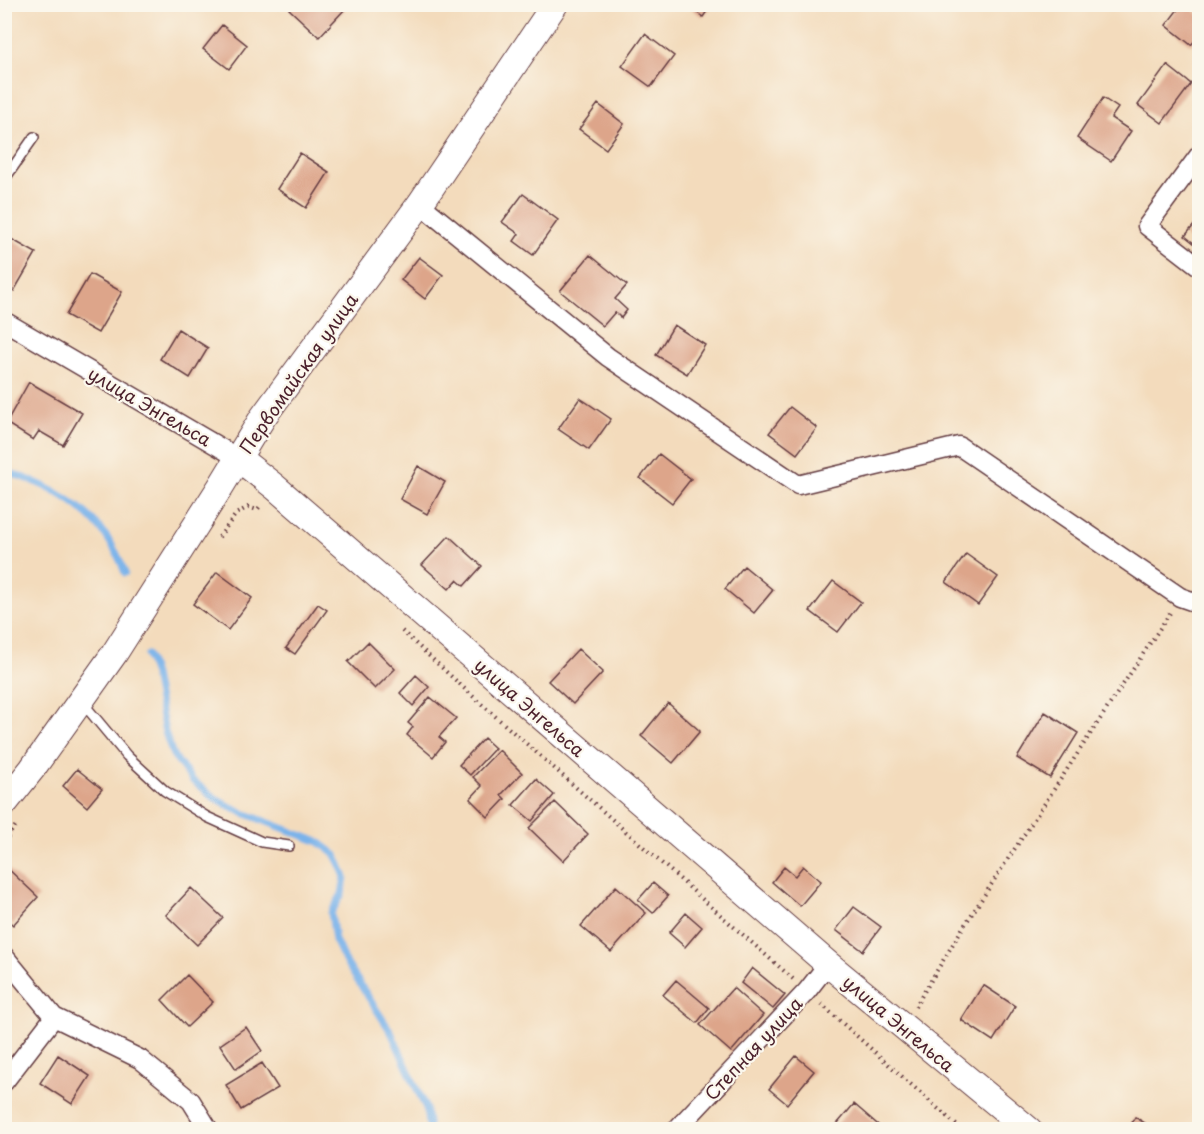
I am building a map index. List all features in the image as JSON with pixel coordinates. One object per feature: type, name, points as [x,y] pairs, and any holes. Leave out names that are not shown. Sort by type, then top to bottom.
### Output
[{"type":"street","name":"Первомайская улица","points":[[11,813],[32,769],[114,654],[263,417],[420,204],[555,4]]},
{"type":"street","points":[[1200,154],[1148,226],[1200,267]]},
{"type":"street","points":[[420,204],[608,357],[798,485],[959,446],[1180,597],[1200,604]]},
{"type":"street","name":"улица Энгельса","points":[[4,321],[238,458],[284,495],[903,1028],[1029,1130]]},
{"type":"street","points":[[4,956],[54,1017],[140,1059],[191,1101],[209,1130]]},
{"type":"street","name":"Степная улица","points":[[676,1130],[807,992],[828,964]]},
{"type":"street","points":[[4,1082],[54,1017]]},
{"type":"lane","points":[[4,180],[34,137]]},
{"type":"lane","points":[[81,700],[128,756],[165,791],[207,817],[262,842],[289,846]]},
{"type":"path","points":[[216,542],[241,510],[248,507],[257,510],[262,502],[271,510]]},
{"type":"path","points":[[903,1028],[962,929],[1180,597]]},
{"type":"path","points":[[400,630],[962,1130]]},
{"type":"path","points":[[4,842],[11,813]]},
{"type":"building","points":[[294,4],[340,4],[345,9],[319,37],[289,9]]},
{"type":"building","points":[[685,4],[712,4],[703,17]]},
{"type":"building","points":[[1182,4],[1186,4],[1200,15],[1200,35],[1191,45],[1166,25]]},
{"type":"building","points":[[222,25],[247,45],[229,69],[203,49]]},
{"type":"building","points":[[645,34],[674,56],[651,87],[622,66]]},
{"type":"building","points":[[1167,65],[1191,84],[1162,123],[1138,105]]},
{"type":"building","points":[[1103,98],[1118,108],[1111,118],[1131,131],[1111,161],[1077,138]]},
{"type":"building","points":[[598,104],[624,124],[606,149],[579,129]]},
{"type":"building","points":[[300,153],[329,172],[306,208],[277,189]]},
{"type":"building","points":[[523,194],[558,220],[533,255],[514,241],[519,234],[502,222]]},
{"type":"building","points":[[1200,218],[1200,248],[1185,236]]},
{"type":"building","points":[[4,235],[36,253],[14,291],[4,285]]},
{"type":"building","points":[[590,255],[627,285],[615,299],[627,310],[621,318],[615,312],[603,326],[560,291]]},
{"type":"building","points":[[419,257],[443,275],[425,299],[401,280]]},
{"type":"building","points":[[90,274],[122,292],[98,333],[66,315]]},
{"type":"building","points":[[674,325],[705,345],[687,374],[656,355]]},
{"type":"building","points":[[178,329],[208,348],[190,378],[160,359]]},
{"type":"building","points":[[29,382],[82,413],[63,445],[39,431],[33,440],[6,423]]},
{"type":"building","points":[[580,398],[611,419],[589,450],[558,429]]},
{"type":"building","points":[[790,407],[817,428],[797,454],[769,433]]},
{"type":"building","points":[[659,454],[691,479],[672,503],[640,478]]},
{"type":"building","points":[[418,466],[445,482],[427,514],[400,499]]},
{"type":"building","points":[[449,536],[482,566],[464,586],[457,580],[449,589],[422,565]]},
{"type":"building","points":[[966,554],[998,577],[978,605],[946,582]]},
{"type":"building","points":[[744,566],[773,590],[754,613],[725,589]]},
{"type":"building","points":[[217,572],[252,598],[228,630],[193,604]]},
{"type":"building","points":[[833,581],[861,602],[838,632],[810,611]]},
{"type":"building","points":[[318,604],[327,610],[295,654],[286,648]]},
{"type":"building","points":[[368,642],[395,669],[375,689],[348,662]]},
{"type":"building","points":[[578,649],[603,672],[573,704],[548,681]]},
{"type":"building","points":[[416,675],[429,687],[413,706],[400,693]]},
{"type":"building","points":[[430,697],[456,718],[439,737],[445,742],[433,757],[407,735],[413,727],[408,723]]},
{"type":"building","points":[[668,703],[700,731],[673,763],[641,736]]},
{"type":"building","points":[[1045,712],[1078,733],[1050,778],[1017,758]]},
{"type":"building","points":[[484,738],[495,748],[470,775],[459,765]]},
{"type":"building","points":[[499,750],[522,773],[501,795],[505,799],[488,817],[470,799],[482,786],[473,777]]},
{"type":"building","points":[[77,769],[102,789],[87,807],[63,786]]},
{"type":"building","points":[[536,779],[554,795],[532,821],[513,805]]},
{"type":"building","points":[[555,802],[588,834],[563,861],[529,828]]},
{"type":"building","points":[[4,865],[38,897],[13,925],[4,917]]},
{"type":"building","points":[[803,866],[821,881],[800,906],[772,882],[784,867],[795,876]]},
{"type":"building","points":[[653,883],[668,896],[653,913],[638,900]]},
{"type":"building","points":[[616,886],[646,913],[611,952],[581,926]]},
{"type":"building","points":[[191,888],[223,918],[197,945],[166,915]]},
{"type":"building","points":[[854,907],[881,927],[863,951],[836,930]]},
{"type":"building","points":[[686,913],[702,927],[685,947],[669,933]]},
{"type":"building","points":[[752,968],[785,995],[773,1009],[741,983]]},
{"type":"building","points":[[187,975],[213,1002],[187,1027],[162,1000]]},
{"type":"building","points":[[676,980],[709,1008],[697,1023],[663,995]]},
{"type":"building","points":[[983,985],[1015,1006],[993,1041],[961,1020]]},
{"type":"building","points":[[733,988],[763,1015],[731,1052],[700,1025]]},
{"type":"building","points":[[246,1027],[262,1051],[236,1069],[220,1045]]},
{"type":"building","points":[[58,1055],[90,1076],[72,1104],[40,1083]]},
{"type":"building","points":[[796,1056],[814,1071],[787,1104],[769,1089]]},
{"type":"building","points":[[262,1063],[278,1088],[241,1110],[226,1085]]},
{"type":"building","points":[[854,1104],[884,1130],[832,1130]]},
{"type":"building","points":[[1135,1117],[1156,1130],[1128,1130]]},
{"type":"waterway","points":[[4,471],[44,486],[78,507],[106,535],[125,573]]},
{"type":"waterway","points":[[147,655],[154,675],[165,732],[173,755],[192,780],[216,799],[241,812],[319,842],[336,855],[345,877],[342,894],[331,913],[335,940],[345,961],[391,1032],[426,1109],[429,1130]]}]
